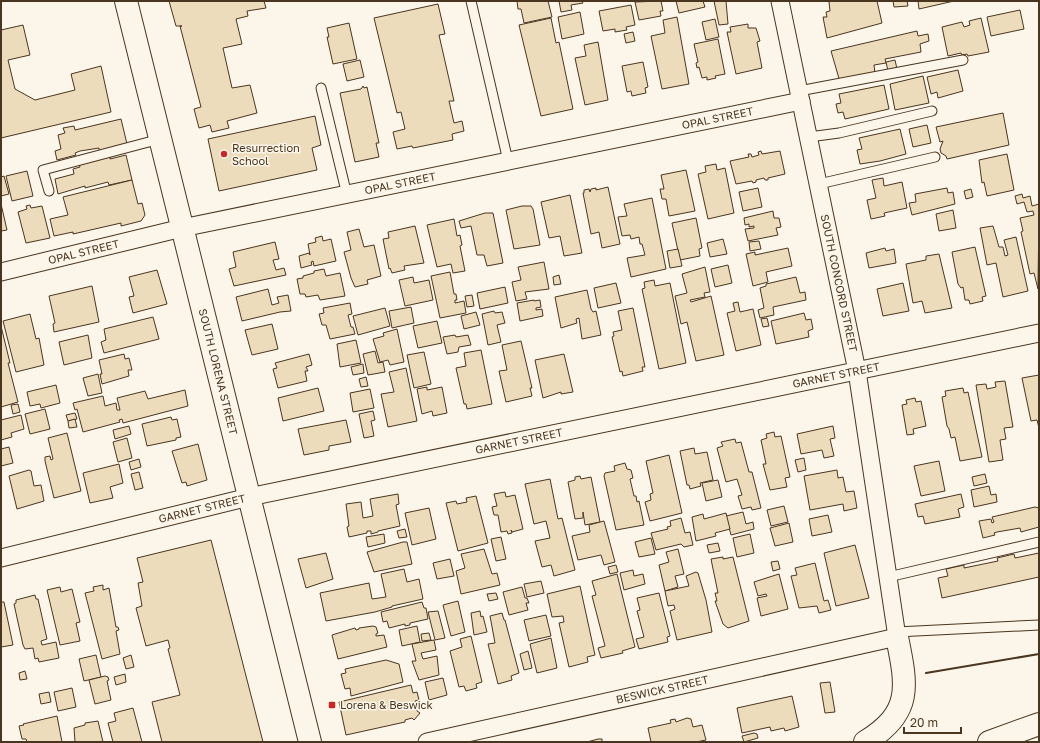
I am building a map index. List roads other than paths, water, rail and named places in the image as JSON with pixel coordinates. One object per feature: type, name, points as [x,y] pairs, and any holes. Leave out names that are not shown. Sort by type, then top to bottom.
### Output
[{"type":"main road","name":"SOUTH LORENA STREET","points":[[126,1],[310,742]]},
{"type":"main road","points":[[865,742],[877,735],[891,722],[900,708],[904,693],[904,672],[896,635]]},
{"type":"main road","points":[[989,742],[1039,724]]},
{"type":"street","name":"SOUTH CONCORD STREET","points":[[780,1],[857,371],[896,635]]},
{"type":"street","name":"OPAL STREET","points":[[1,272],[182,228],[508,162],[800,96]]},
{"type":"street","name":"GARNET STREET","points":[[1,558],[249,497],[1039,333]]},
{"type":"street","name":"BESWICK STREET","points":[[427,742],[896,635]]},
{"type":"lane","points":[[471,1],[508,162]]},
{"type":"lane","points":[[800,96],[963,60]]},
{"type":"lane","points":[[321,88],[347,194]]},
{"type":"lane","points":[[809,137],[839,133],[932,111]]},
{"type":"lane","points":[[49,191],[43,170],[160,139]]},
{"type":"lane","points":[[819,184],[935,157]]},
{"type":"lane","points":[[888,577],[1039,542]]},
{"type":"lane","points":[[896,635],[1039,625]]},
{"type":"place","name":"Resurrection School","points":[[224,154]]},
{"type":"place","name":"Lorena & Beswick","points":[[332,705]]}]
